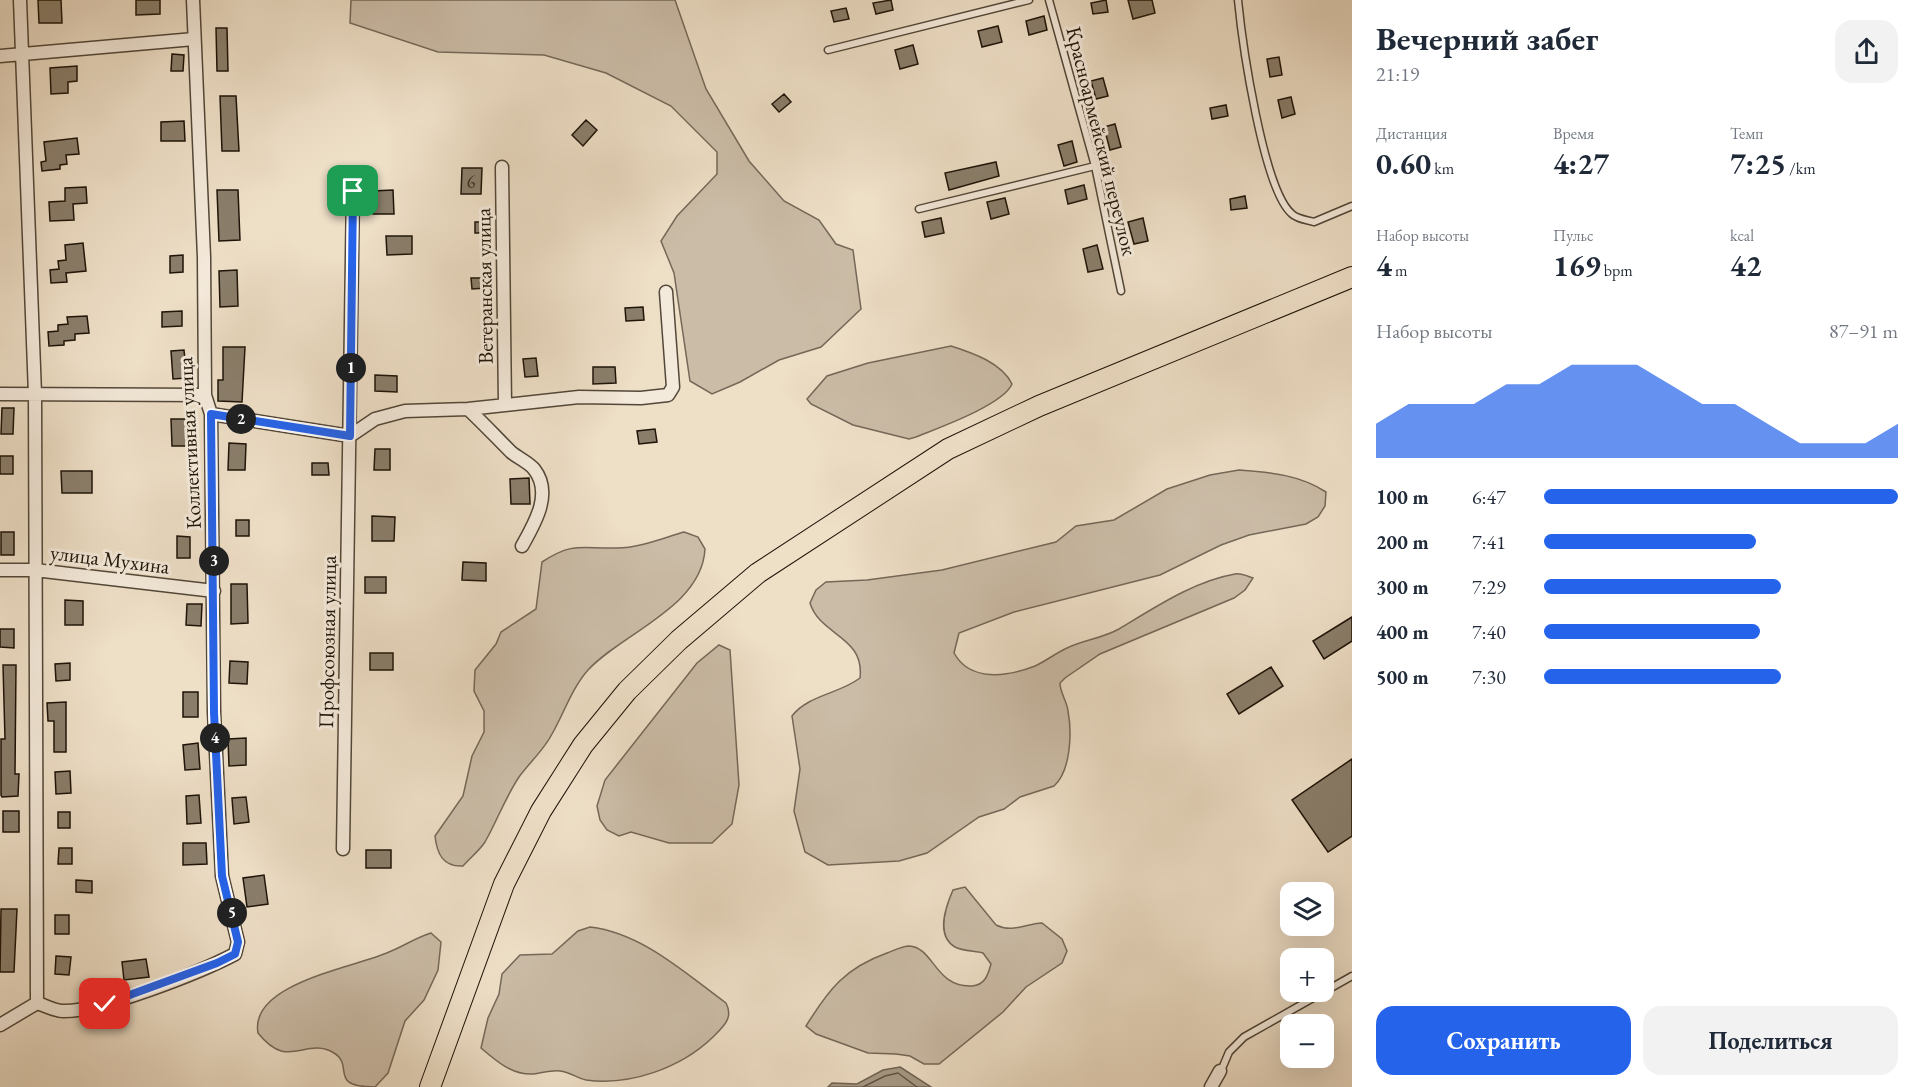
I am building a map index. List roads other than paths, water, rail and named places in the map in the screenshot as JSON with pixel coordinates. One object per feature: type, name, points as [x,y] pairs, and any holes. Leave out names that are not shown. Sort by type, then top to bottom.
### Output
[{"type":"main road","points":[[430,1087],[504,885],[541,811],[584,745],[627,691],[679,640],[758,573],[948,449],[1039,406],[1352,277]]},
{"type":"street","points":[[0,1025],[37,1003],[35,394],[20,0]]},
{"type":"street","name":"Коллективная улица","points":[[37,1003],[62,1011],[105,1004],[217,963],[235,954],[238,942],[222,876],[214,712],[211,414],[205,395],[204,257],[193,0]]},
{"type":"street","points":[[0,56],[194,39]]},
{"type":"street","name":"Ветеранская улица","points":[[502,167],[505,405]]},
{"type":"street","name":"Профсоюзная улица","points":[[343,849],[353,191]]},
{"type":"street","points":[[211,414],[350,436],[375,419],[405,411],[468,409],[579,397],[641,398],[668,395],[673,387],[666,292]]},
{"type":"street","points":[[0,394],[205,395]]},
{"type":"street","points":[[468,409],[512,453],[533,467],[541,480],[543,493],[540,508],[522,546]]},
{"type":"street","name":"улица Мухина","points":[[0,570],[35,570],[214,591]]},
{"type":"street","points":[[1211,1087],[1220,1071]]},
{"type":"lane","points":[[828,50],[1029,0]]},
{"type":"lane","name":"Красноармейский переулок","points":[[1049,0],[1095,166],[1121,291]]},
{"type":"lane","points":[[1238,0],[1241,31],[1256,108],[1278,194],[1292,215],[1314,222],[1352,206]]},
{"type":"lane","points":[[919,209],[1095,166]]},
{"type":"lane","points":[[1220,1071],[1229,1052],[1244,1037],[1352,976]]},
{"type":"water","points":[[900,1067],[931,1087],[828,1087],[832,1083],[857,1084],[883,1070]]}]
